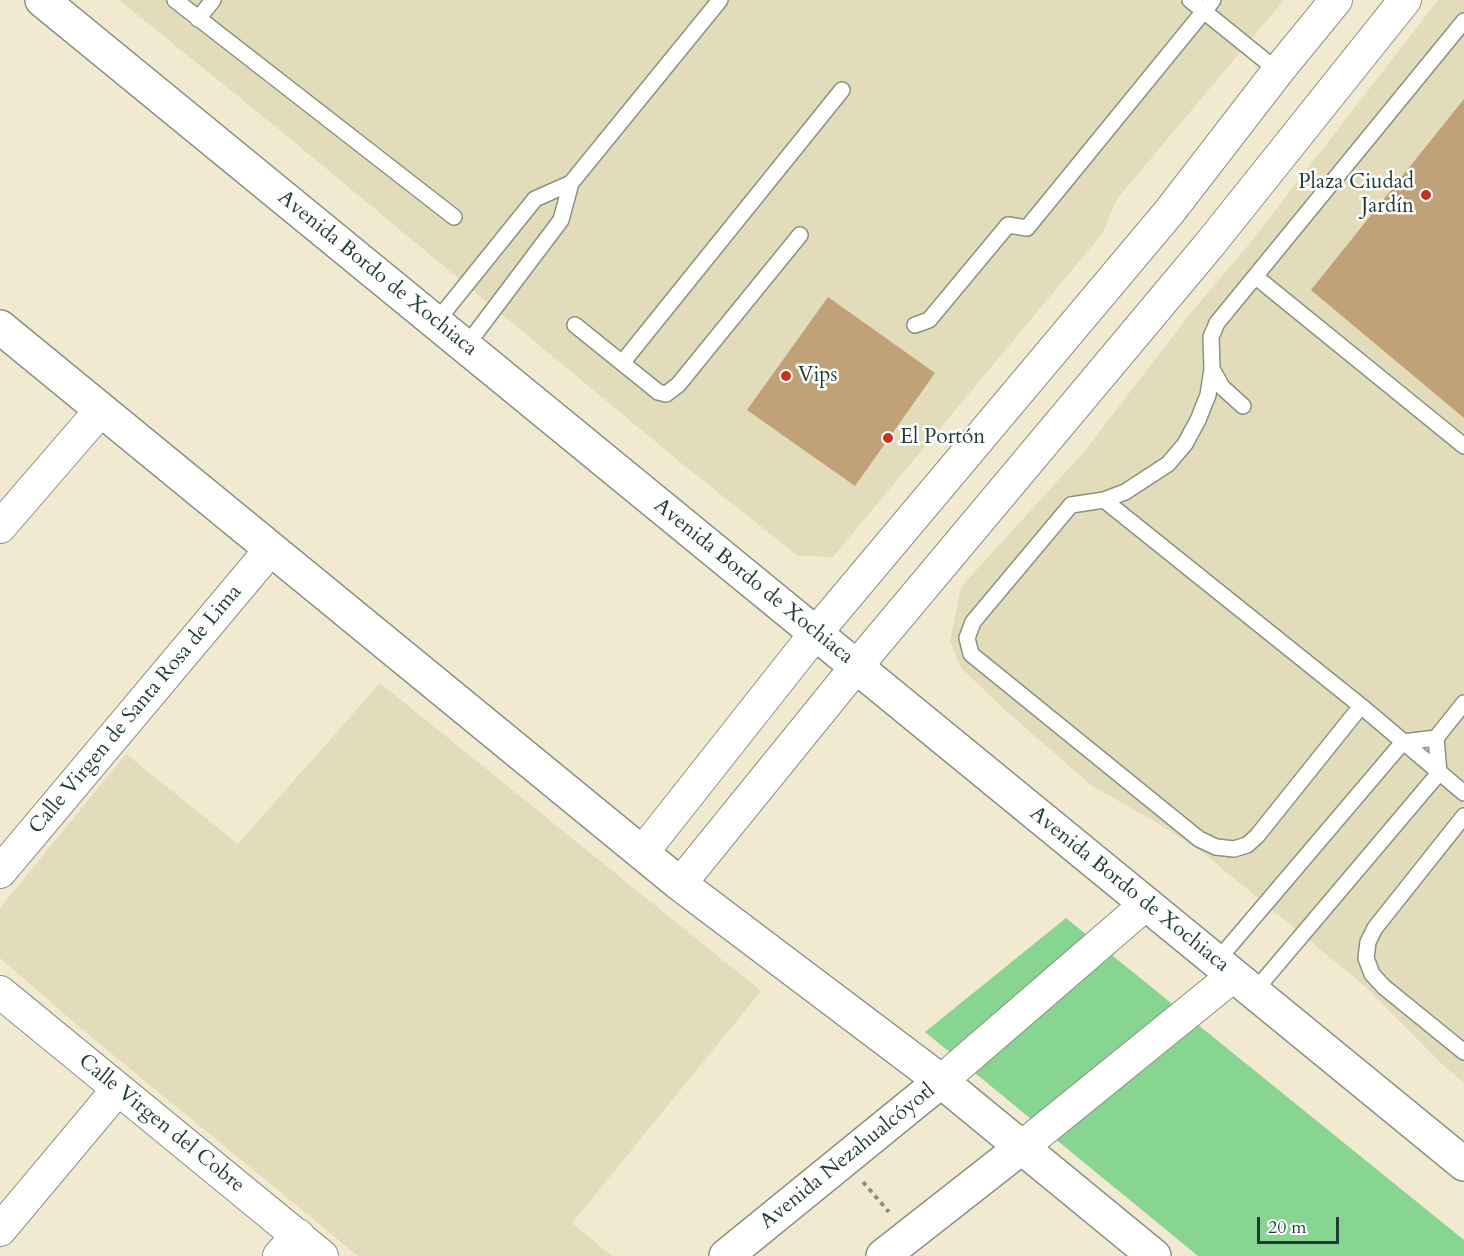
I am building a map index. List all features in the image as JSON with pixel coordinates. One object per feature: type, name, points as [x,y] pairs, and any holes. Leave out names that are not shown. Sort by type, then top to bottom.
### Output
[{"type":"main road","name":"Avenida Bordo de Xochiaca","points":[[42,0],[1464,1164]]},
{"type":"main road","points":[[0,327],[680,884],[941,1081],[1154,1256]]},
{"type":"main road","name":"Avenida Nezahualcóyotl","points":[[726,1256],[941,1081]]},
{"type":"main road","points":[[883,1256],[1022,1147]]},
{"type":"street","points":[[642,853],[815,634],[1170,211],[1336,0]]},
{"type":"street","points":[[680,884],[856,667],[1210,243],[1405,0]]},
{"type":"street","points":[[1170,211],[1210,243]]},
{"type":"street","points":[[0,527],[100,411]]},
{"type":"street","name":"Calle Virgen de Santa Rosa de Lima","points":[[0,872],[271,549]]},
{"type":"street","points":[[941,1081],[1146,904]]},
{"type":"street","points":[[1022,1147],[1234,977]]},
{"type":"street","name":"Calle Virgen del Cobre","points":[[0,992],[118,1089],[289,1245],[322,1256]]},
{"type":"street","points":[[0,1230],[118,1089]]},
{"type":"lane","points":[[175,0],[454,217]]},
{"type":"lane","points":[[198,19],[213,0]]},
{"type":"lane","points":[[466,346],[561,220],[571,183],[720,0]]},
{"type":"lane","points":[[1190,0],[1209,6],[1278,71]]},
{"type":"lane","points":[[915,325],[929,320],[1008,225],[1027,228],[1209,6]]},
{"type":"lane","points":[[1361,706],[1257,836],[1247,845],[1234,849],[1216,846],[1199,839],[971,654],[967,638],[973,622],[1071,505],[1104,500],[1125,492],[1168,464],[1185,444],[1208,394],[1212,369],[1211,336],[1216,323],[1464,21]]},
{"type":"lane","points":[[622,363],[842,90]]},
{"type":"lane","points":[[436,322],[535,199],[571,183]]},
{"type":"lane","points":[[575,325],[658,392],[666,394],[672,390],[800,235]]},
{"type":"lane","points":[[1256,277],[1464,446]]},
{"type":"lane","points":[[1212,369],[1222,387],[1243,406]]},
{"type":"lane","points":[[1104,500],[1361,706],[1464,793]]},
{"type":"lane","points":[[1234,977],[1438,772],[1436,738],[1464,703]]},
{"type":"lane","points":[[1234,977],[1403,742],[1436,738]]},
{"type":"lane","points":[[1464,816],[1375,928],[1368,942],[1366,958],[1372,974],[1384,987],[1464,1052]]},
{"type":"path","points":[[844,1160],[909,1235]]},
{"type":"shaded area","points":[[119,0],[1284,0],[1117,199],[1102,234],[833,557],[798,556],[686,467]]},
{"type":"shaded area","points":[[1438,0],[1464,0],[1464,1083],[1443,1065],[1367,988],[1202,852],[1151,819],[1092,786],[961,668],[950,641],[961,587],[1083,453],[1194,309],[1250,243]]},
{"type":"shaded area","points":[[380,683],[761,991],[572,1223],[612,1256],[358,1256],[78,1026],[0,958],[0,908],[126,754],[238,844]]},
{"type":"green space","points":[[1066,918],[1464,1240],[1464,1256],[1198,1256],[925,1032]]},
{"type":"building","name":"Plaza Ciudad Jardín","points":[[1464,99],[1464,418],[1311,290]]},
{"type":"building","points":[[828,297],[935,373],[855,486],[747,410]]},
{"type":"place","name":"Plaza Ciudad Jardín","points":[[1426,195]]},
{"type":"place","name":"Vips","points":[[786,376]]},
{"type":"place","name":"El Portón","points":[[888,438]]}]
